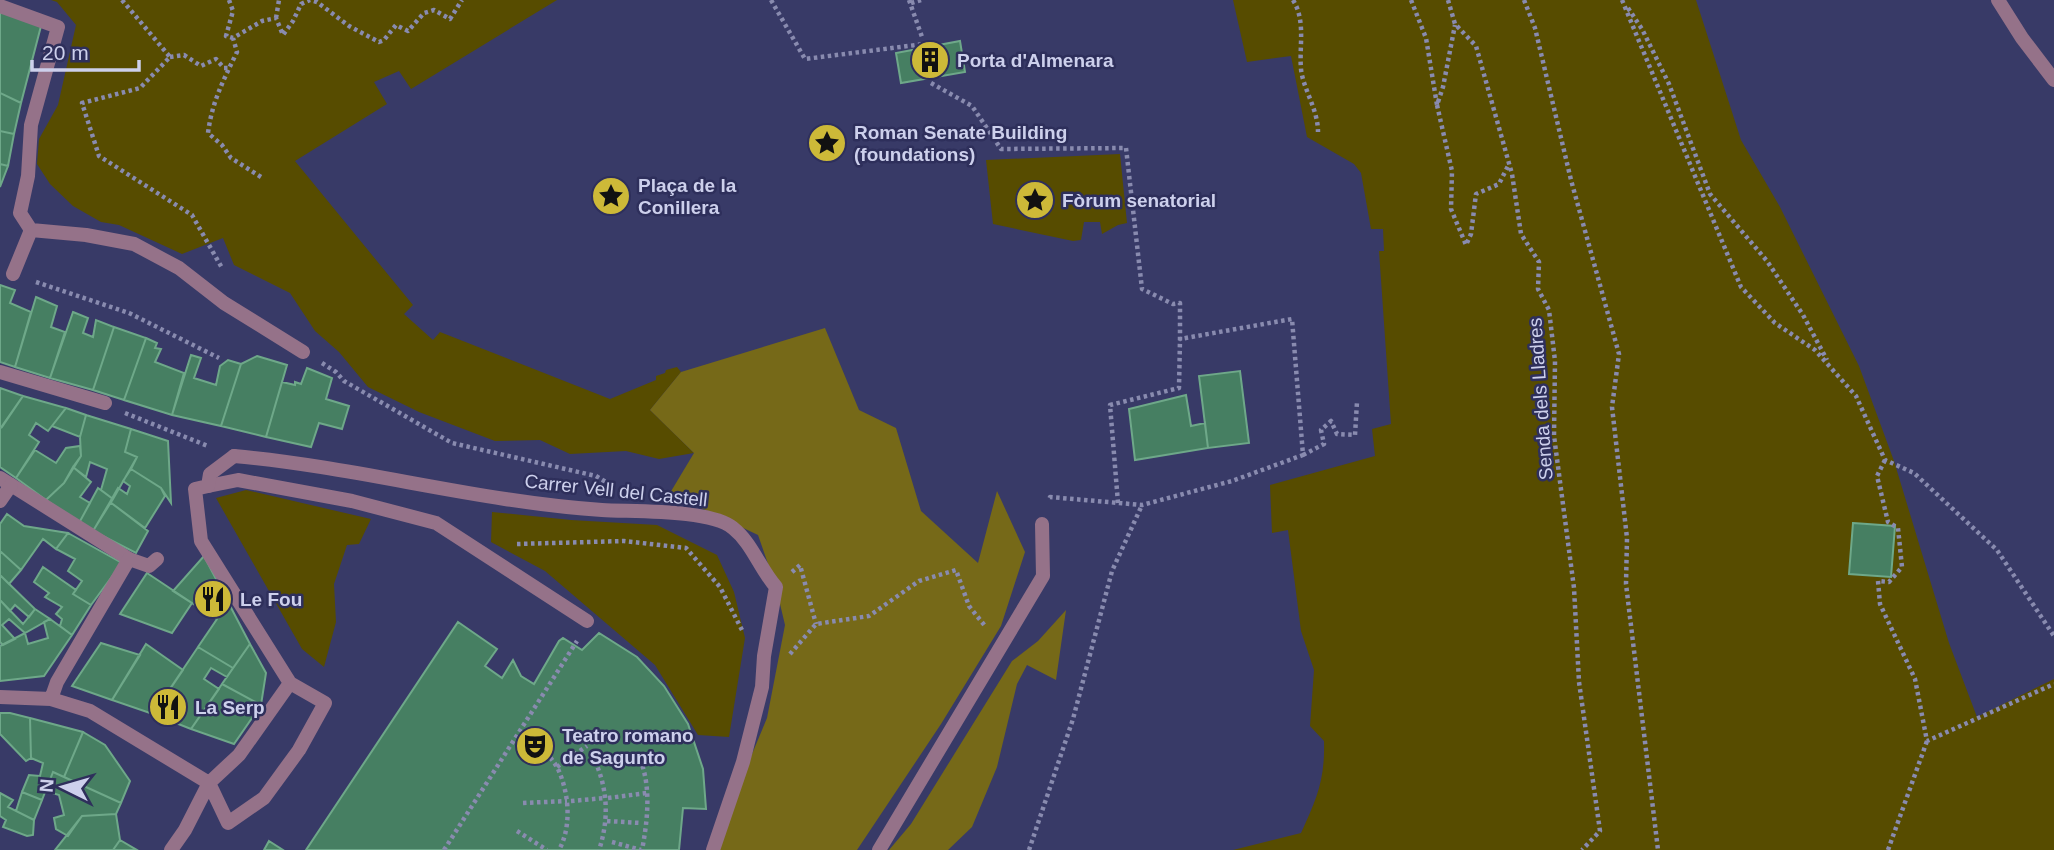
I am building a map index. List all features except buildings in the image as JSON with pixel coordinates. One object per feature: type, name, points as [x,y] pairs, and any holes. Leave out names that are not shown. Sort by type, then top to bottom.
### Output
[{"type":"street","points":[[1998,0],[2022,38],[2054,80]]},
{"type":"street","points":[[0,6],[58,27],[31,125],[28,176],[20,213],[31,230]]},
{"type":"street","points":[[13,274],[31,230]]},
{"type":"street","points":[[31,230],[86,235],[134,244],[179,268],[224,303],[303,352]]},
{"type":"street","points":[[0,372],[105,403]]},
{"type":"street","points":[[208,486],[211,474],[234,456]]},
{"type":"street","name":"Carrer Vell del Castell","points":[[234,456],[301,464],[398,482],[583,509],[703,516],[732,527],[776,587],[764,656],[762,687],[743,762],[713,850]]},
{"type":"street","points":[[0,697],[51,699],[90,711],[209,783],[228,823],[264,798],[299,750],[325,703],[290,683],[201,541],[195,489],[238,480],[352,501],[436,523],[587,621]]},
{"type":"street","points":[[0,501],[5,482],[129,559],[149,566],[157,559]]},
{"type":"street","points":[[879,850],[1043,576],[1042,524]]},
{"type":"street","points":[[51,699],[57,682],[129,559]]},
{"type":"street","points":[[171,850],[185,830],[209,783],[239,755],[290,683]]},
{"type":"path","points":[[121,0],[170,57]]},
{"type":"path","points":[[229,0],[233,11],[226,36],[233,38],[262,21],[276,18]]},
{"type":"path","points":[[279,0],[276,18],[283,35],[301,4],[310,0],[379,42],[396,26],[408,31],[424,13],[434,10],[450,19],[462,0]]},
{"type":"path","points":[[771,0],[805,60],[924,44]]},
{"type":"path","points":[[921,0],[910,2],[922,37]]},
{"type":"path","points":[[1293,0],[1299,9],[1301,70],[1312,102],[1318,132]]},
{"type":"path","points":[[1411,0],[1426,38],[1452,171],[1451,209],[1466,245],[1471,234],[1476,194],[1499,184],[1509,164]]},
{"type":"path","name":"Senda dels Lladres","points":[[1448,0],[1455,24],[1476,46],[1509,164],[1521,234],[1539,262],[1538,289],[1549,310],[1555,361],[1554,436],[1574,588],[1579,682],[1600,831],[1583,850]]},
{"type":"path","points":[[1524,0],[1535,28],[1571,180],[1619,354],[1612,407],[1627,538],[1626,584],[1658,850]]},
{"type":"path","points":[[1622,0],[1741,287],[1775,323],[1815,350],[1856,396],[1885,460],[1914,473],[1997,550],[2054,636]]},
{"type":"path","points":[[1622,0],[1642,29],[1669,84],[1710,194],[1767,261],[1803,315],[1829,364]]},
{"type":"path","points":[[1437,105],[1443,88],[1455,24]]},
{"type":"path","points":[[233,38],[237,52],[218,88],[208,133],[222,145],[231,158],[261,177]]},
{"type":"path","points":[[226,274],[192,215],[99,156],[82,103],[140,88],[170,57],[184,55],[201,66],[216,59],[223,68],[229,68]]},
{"type":"path","points":[[931,83],[972,106],[1002,149],[1126,148],[1142,289],[1173,304],[1180,303],[1179,388],[1110,405],[1118,503]]},
{"type":"path","points":[[878,156],[890,155]]},
{"type":"path","points":[[13,274],[129,313],[219,358]]},
{"type":"path","points":[[1180,339],[1292,320],[1303,455]]},
{"type":"path","points":[[303,352],[337,372],[345,382],[452,443],[596,476],[653,513]]},
{"type":"path","points":[[1042,524],[1050,497],[1142,505],[1232,481],[1303,455],[1324,444],[1321,430],[1331,421],[1337,434],[1355,435],[1357,402]]},
{"type":"path","points":[[105,403],[234,456]]},
{"type":"path","points":[[1885,460],[1877,476],[1888,522],[1898,528],[1902,568],[1889,582],[1878,581],[1880,604],[1915,679],[1927,741],[1888,850]]},
{"type":"path","points":[[1029,850],[1073,719],[1112,570],[1142,505]]},
{"type":"path","points":[[464,542],[531,544],[624,541],[686,548],[720,587],[745,638],[764,656]]},
{"type":"path","points":[[762,687],[816,624],[869,616],[919,581],[956,570],[969,606],[1000,647]]},
{"type":"path","points":[[444,850],[568,658]]},
{"type":"path","points":[[1927,741],[2054,684]]},
{"type":"path","points":[[557,767],[587,746]]},
{"type":"path","points":[[541,747],[557,767],[569,801],[567,824],[559,850]]},
{"type":"path","points":[[612,842],[642,850],[647,793],[643,763],[637,753]]},
{"type":"path","points":[[595,761],[603,778],[607,798],[607,821],[599,850]]},
{"type":"path","points":[[523,803],[647,793]]},
{"type":"path","points":[[607,821],[641,823]]},
{"type":"path","points":[[517,831],[547,850]]},
{"type":"shaded area","points":[[51,0],[557,0],[411,89],[399,71],[374,82],[387,104],[295,161],[413,305],[404,314],[433,340],[440,332],[610,399],[656,380],[656,376],[677,367],[681,372],[650,410],[694,453],[659,459],[626,451],[570,454],[540,440],[495,441],[419,412],[368,387],[339,352],[315,331],[290,293],[234,265],[223,238],[182,254],[119,225],[101,222],[73,206],[50,184],[37,164],[39,139],[58,105],[76,25],[57,2]]},
{"type":"shaded area","points":[[1233,0],[1696,0],[1741,140],[1780,207],[1859,366],[1894,461],[1949,643],[1977,717],[2054,679],[2054,850],[1233,850],[1301,833],[1316,799],[1323,767],[1324,741],[1310,726],[1314,670],[1301,631],[1288,530],[1272,533],[1270,485],[1375,456],[1372,429],[1391,424],[1379,251],[1384,251],[1383,229],[1371,229],[1361,173],[1354,164],[1307,137],[1291,56],[1247,62]]},
{"type":"shaded area","points":[[1120,154],[1127,223],[1102,234],[1100,222],[1084,222],[1081,240],[1073,241],[993,224],[986,160]]},
{"type":"shaded area","points":[[825,328],[859,410],[896,428],[921,511],[978,563],[997,491],[1025,552],[1001,626],[941,724],[857,850],[712,850],[767,718],[785,625],[776,587],[758,535],[670,493],[694,453],[650,410],[681,372]]},
{"type":"shaded area","points":[[246,490],[371,519],[359,544],[347,545],[334,584],[336,622],[324,667],[302,649],[216,498]]},
{"type":"shaded area","points":[[492,512],[657,525],[717,555],[734,592],[745,638],[729,737],[698,735],[655,665],[545,571],[491,542]]},
{"type":"shaded area","points":[[1066,610],[1056,680],[1027,665],[1017,684],[997,767],[972,827],[948,850],[889,850],[911,824],[1012,661],[1038,641]]},
{"type":"place","name":"Porta d'Almenara","points":[[930,60]]},
{"type":"place","name":"Roman Senate Building (foundations)","points":[[827,143]]},
{"type":"place","name":"Plaça de la Conillera","points":[[611,196]]},
{"type":"place","name":"Fòrum senatorial","points":[[1035,200]]},
{"type":"place","name":"Le Fou","points":[[213,599]]},
{"type":"place","name":"La Serp","points":[[168,707]]},
{"type":"place","name":"Teatro romano de Sagunto","points":[[535,746]]}]
